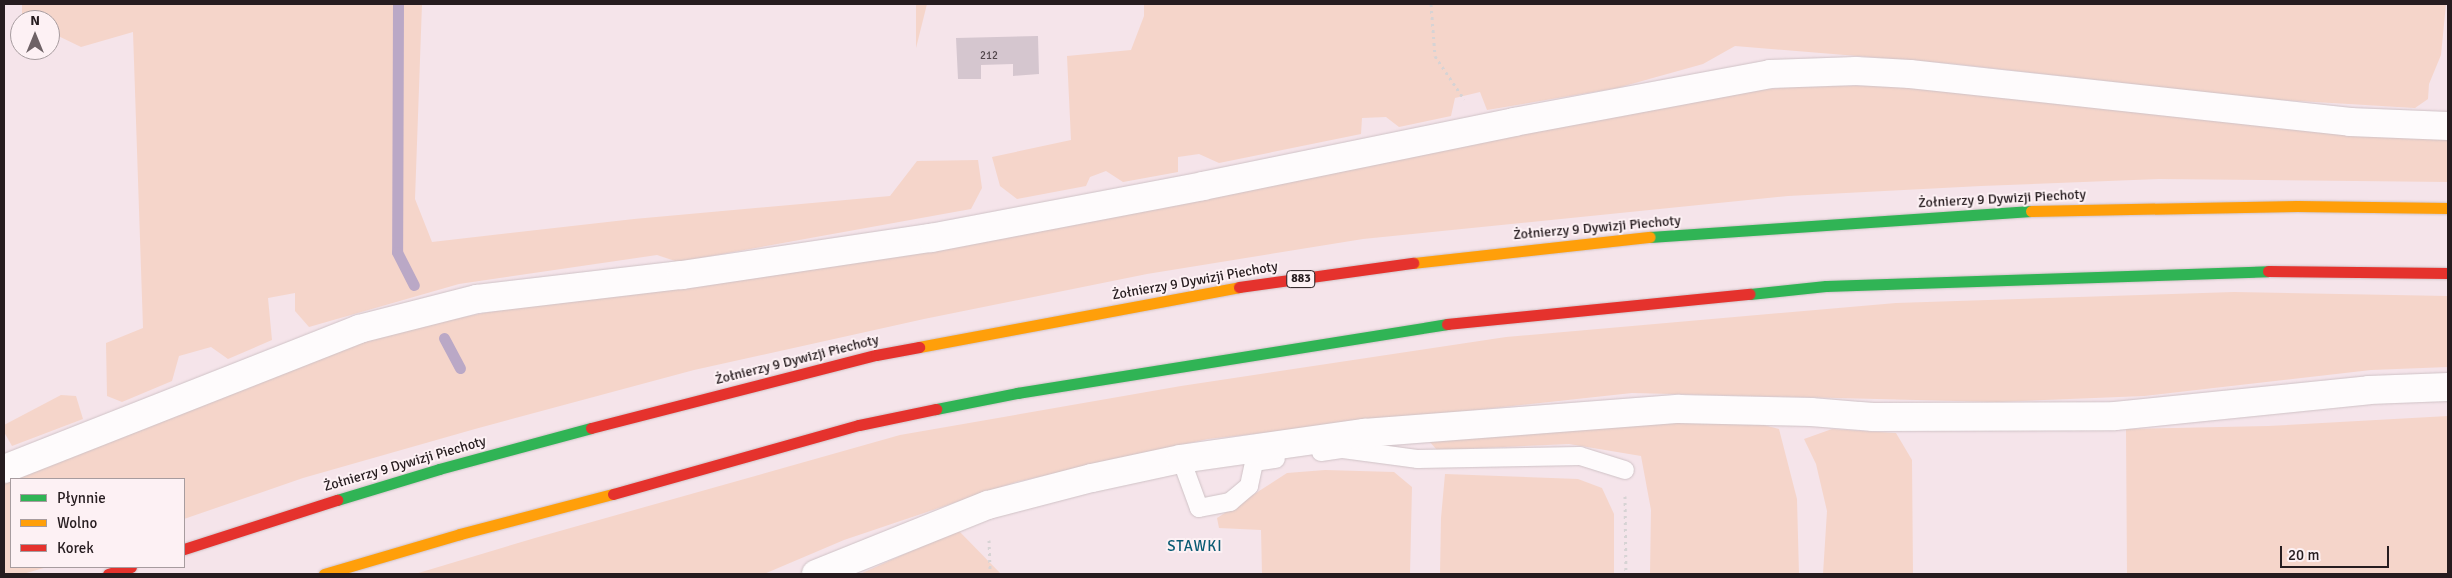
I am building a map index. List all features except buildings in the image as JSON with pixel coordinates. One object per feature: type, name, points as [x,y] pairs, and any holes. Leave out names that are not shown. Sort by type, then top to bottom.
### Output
[{"type":"highway","name":"Żołnierzy 9 Dywizji Piechoty","points":[[185,549],[309,508],[439,469],[716,395],[876,355],[1210,291],[1468,256],[1661,236],[1895,219],[2066,210],[2297,206],[2448,208]]},
{"type":"highway","points":[[324,574],[460,534],[682,476],[859,425],[1017,393],[1430,326],[1826,286],[2282,271],[2448,273]]},
{"type":"highway","points":[[108,574],[128,568]]},
{"type":"street","points":[[4,469],[359,329],[477,299],[682,276],[931,238],[1202,186],[1473,130],[1770,74],[1856,72],[1910,74],[2350,122],[2448,126]]},
{"type":"street","points":[[816,574],[988,505],[1092,478],[1182,459],[1364,433],[1679,409],[1811,412],[1872,417],[2115,416],[2369,390],[2448,387]]},
{"type":"lane","points":[[1182,459],[1199,508],[1230,502],[1249,486],[1254,462],[1342,449],[1418,459],[1580,456],[1625,470]]},
{"type":"path","points":[[1432,4],[1435,56],[1470,110],[1473,130]]},
{"type":"path","points":[[1625,470],[1626,574]]},
{"type":"shaded area","points":[[22,4],[422,4],[415,199],[432,242],[634,219],[890,196],[917,161],[978,160],[982,188],[971,209],[678,262],[657,255],[459,284],[309,327],[295,311],[295,293],[268,298],[272,340],[228,359],[211,347],[179,356],[172,381],[122,402],[107,396],[106,343],[143,328],[133,32],[81,47],[60,37],[60,10],[22,10]]},
{"type":"shaded area","points":[[916,4],[927,4],[916,48]]},
{"type":"shaded area","points":[[1144,4],[2446,4],[2441,55],[2429,84],[2428,99],[2415,108],[2265,99],[1955,64],[1735,46],[1703,64],[1617,88],[1487,110],[1480,92],[1455,98],[1451,116],[1399,127],[1386,117],[1362,118],[1361,134],[1219,163],[1199,154],[1178,157],[1178,172],[1123,182],[1106,171],[1090,177],[1086,186],[1017,199],[1000,186],[992,157],[1071,140],[1067,56],[1131,50],[1144,16]]},
{"type":"shaded area","points":[[1890,85],[2448,140],[2448,182],[2159,179],[1788,196],[1363,239],[1147,274],[924,319],[694,370],[303,478],[185,519],[185,478],[12,478],[340,349],[403,328],[522,306],[554,304],[618,294],[1760,90],[1789,87]]},
{"type":"shaded area","points":[[2234,292],[2448,296],[2448,367],[2371,370],[2144,396],[1996,402],[1632,393],[1208,439],[1016,482],[844,540],[764,574],[415,574],[535,538],[900,435],[1181,386],[1506,337],[1896,303]]},
{"type":"shaded area","points":[[61,395],[76,396],[83,419],[12,446],[4,432],[4,425]]},
{"type":"shaded area","points":[[2448,416],[2448,574],[2127,574],[2126,429],[2268,426]]},
{"type":"shaded area","points":[[1662,421],[1748,421],[1779,429],[1797,499],[1799,574],[1650,574],[1651,510],[1641,456],[1569,444],[1437,450],[1429,441]]},
{"type":"shaded area","points":[[1832,429],[1896,433],[1912,460],[1913,574],[1823,574],[1827,511],[1816,464],[1804,439]]},
{"type":"shaded area","points":[[1325,470],[1394,472],[1412,487],[1410,574],[1262,574],[1261,530],[1219,528],[1217,518],[1287,473]]},
{"type":"shaded area","points":[[1445,474],[1578,479],[1602,488],[1614,514],[1614,574],[1440,574],[1441,518]]},
{"type":"shaded area","points":[[10,479],[10,568],[44,568],[23,574],[4,574],[4,481]]},
{"type":"shaded area","points":[[958,530],[1001,574],[860,574]]},
{"type":"waterway","points":[[398,4],[397,252],[414,285]]},
{"type":"waterway","points":[[444,338],[460,368]]},
{"type":"traffic: fast","points":[[1650,237],[2031,211]]},
{"type":"traffic: fast","points":[[1750,294],[1826,286],[2268,271]]},
{"type":"traffic: fast","points":[[936,409],[1017,393],[1447,324]]},
{"type":"traffic: fast","points":[[337,500],[439,469],[591,428]]},
{"type":"traffic: slow","points":[[2031,211],[2297,206],[2448,208]]},
{"type":"traffic: slow","points":[[1413,263],[1650,237]]},
{"type":"traffic: slow","points":[[919,347],[1239,287]]},
{"type":"traffic: slow","points":[[324,574],[460,534],[613,494]]},
{"type":"traffic: jam","points":[[1239,287],[1413,263]]},
{"type":"traffic: jam","points":[[2268,271],[2448,273]]},
{"type":"traffic: jam","points":[[1447,324],[1750,294]]},
{"type":"traffic: jam","points":[[591,428],[876,355],[919,347]]},
{"type":"traffic: jam","points":[[613,494],[859,425],[936,409]]},
{"type":"traffic: jam","points":[[185,549],[337,500]]},
{"type":"traffic: jam","points":[[108,574],[128,568]]},
{"type":"district","name":"STAWKI","points":[[1195,547]]}]
